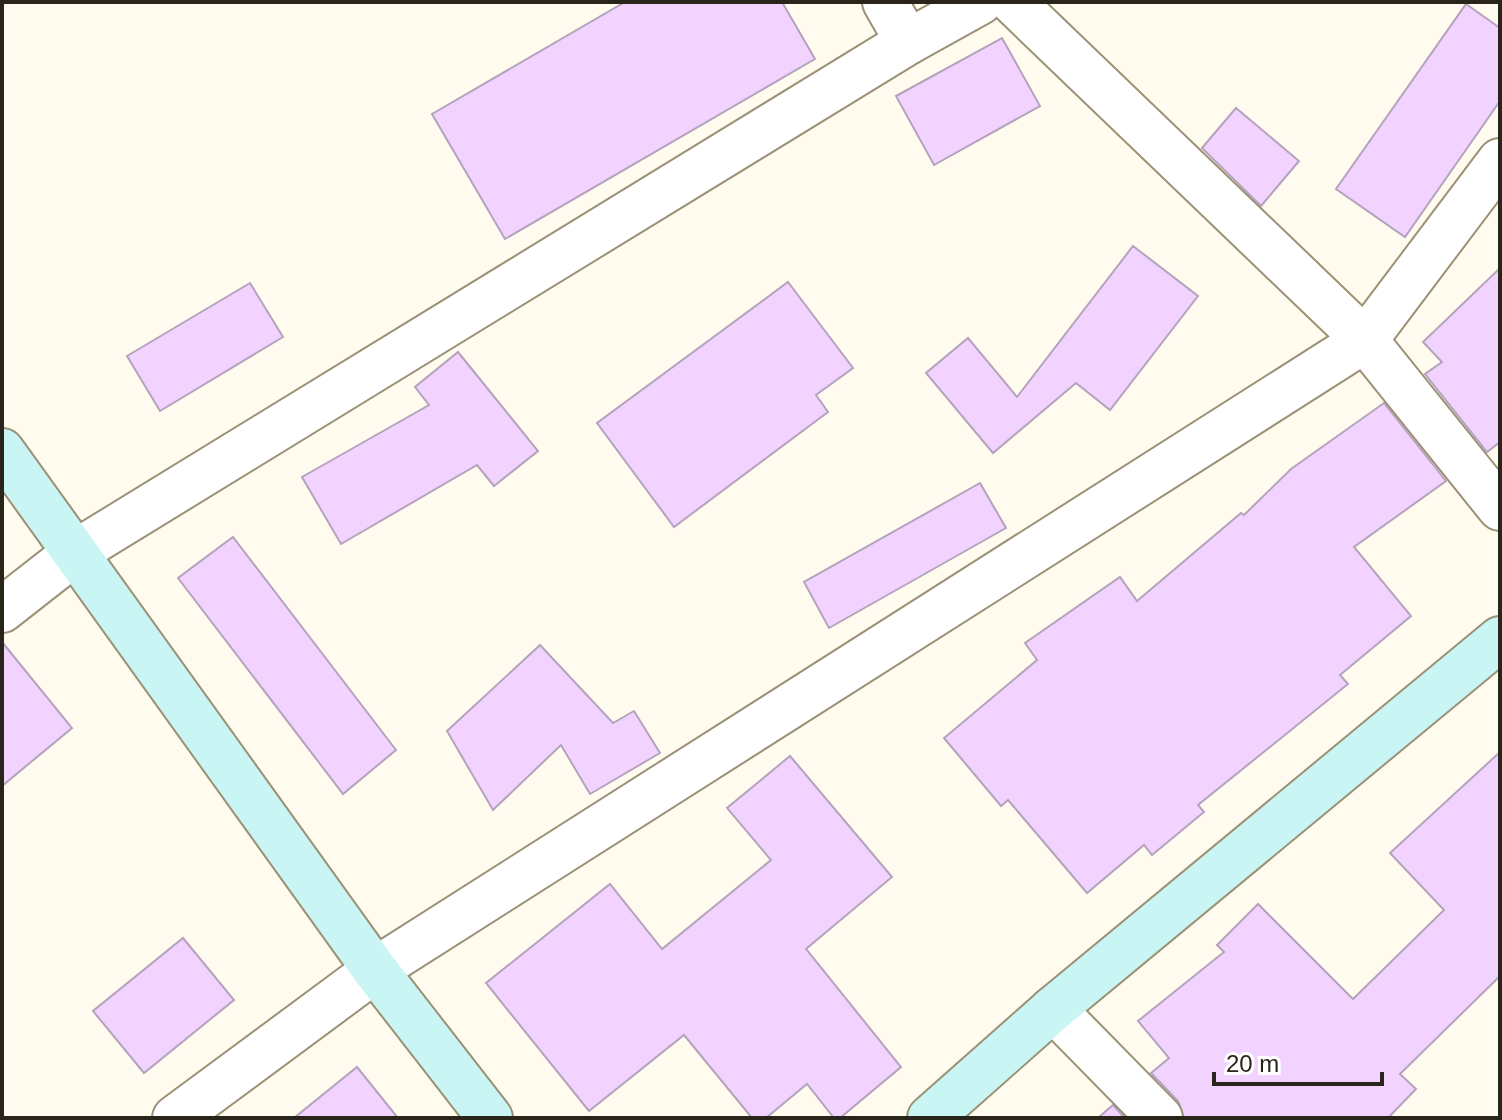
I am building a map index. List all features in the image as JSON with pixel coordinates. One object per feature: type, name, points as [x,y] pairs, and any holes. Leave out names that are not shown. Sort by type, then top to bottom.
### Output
[{"type":"street","points":[[885,2],[908,42]]},
{"type":"street","points":[[2,610],[76,552],[908,42],[980,2]]},
{"type":"street","points":[[1013,2],[1365,340],[1500,508]]},
{"type":"street","points":[[175,1118],[375,970],[1365,340],[1500,161]]},
{"type":"street","points":[[2,451],[375,970],[490,1118]]},
{"type":"street","points":[[930,1118],[1053,1009],[1500,639]]},
{"type":"street","points":[[1053,1009],[1160,1118]]},
{"type":"building","points":[[625,2],[782,2],[815,59],[505,239],[432,114]]},
{"type":"building","points":[[1466,4],[1500,28],[1500,101],[1405,237],[1336,189]]},
{"type":"building","points":[[1002,38],[1040,106],[934,165],[896,96]]},
{"type":"building","points":[[1236,108],[1299,161],[1261,206],[1202,148]]},
{"type":"building","points":[[1133,246],[1198,296],[1110,410],[1076,383],[993,453],[926,373],[968,338],[1017,397]]},
{"type":"building","points":[[1500,268],[1500,442],[1487,452],[1425,374],[1442,362],[1423,342]]},
{"type":"building","points":[[788,282],[853,368],[816,395],[828,412],[674,527],[597,423]]},
{"type":"building","points":[[250,283],[283,337],[160,411],[127,356]]},
{"type":"building","points":[[458,352],[538,451],[494,486],[477,465],[341,544],[302,477],[429,405],[415,387]]},
{"type":"building","points":[[1384,403],[1446,481],[1354,547],[1411,616],[1340,675],[1348,684],[1198,805],[1204,812],[1152,855],[1144,845],[1087,893],[1008,800],[1001,806],[944,738],[1037,660],[1025,643],[1120,577],[1137,601],[1241,513],[1244,515],[1291,469]]},
{"type":"building","points":[[980,483],[1006,528],[829,628],[804,582]]},
{"type":"building","points":[[233,537],[396,750],[343,794],[178,578]]},
{"type":"building","points":[[2,642],[72,728],[2,786]]},
{"type":"building","points":[[540,645],[613,723],[634,711],[660,753],[590,794],[561,745],[493,810],[447,731]]},
{"type":"building","points":[[1500,752],[1500,976],[1400,1074],[1416,1089],[1388,1118],[1184,1118],[1178,1101],[1151,1073],[1169,1058],[1138,1021],[1224,952],[1217,945],[1258,904],[1353,999],[1444,910],[1390,853]]},
{"type":"building","points":[[790,756],[892,877],[806,949],[901,1067],[840,1118],[834,1118],[807,1084],[766,1118],[752,1118],[684,1035],[589,1111],[486,983],[610,884],[662,949],[771,860],[727,808]]},
{"type":"building","points":[[183,938],[234,1000],[144,1073],[93,1011]]},
{"type":"building","points":[[357,1067],[398,1118],[294,1118]]},
{"type":"building","points":[[1113,1105],[1125,1118],[1098,1118]]}]
